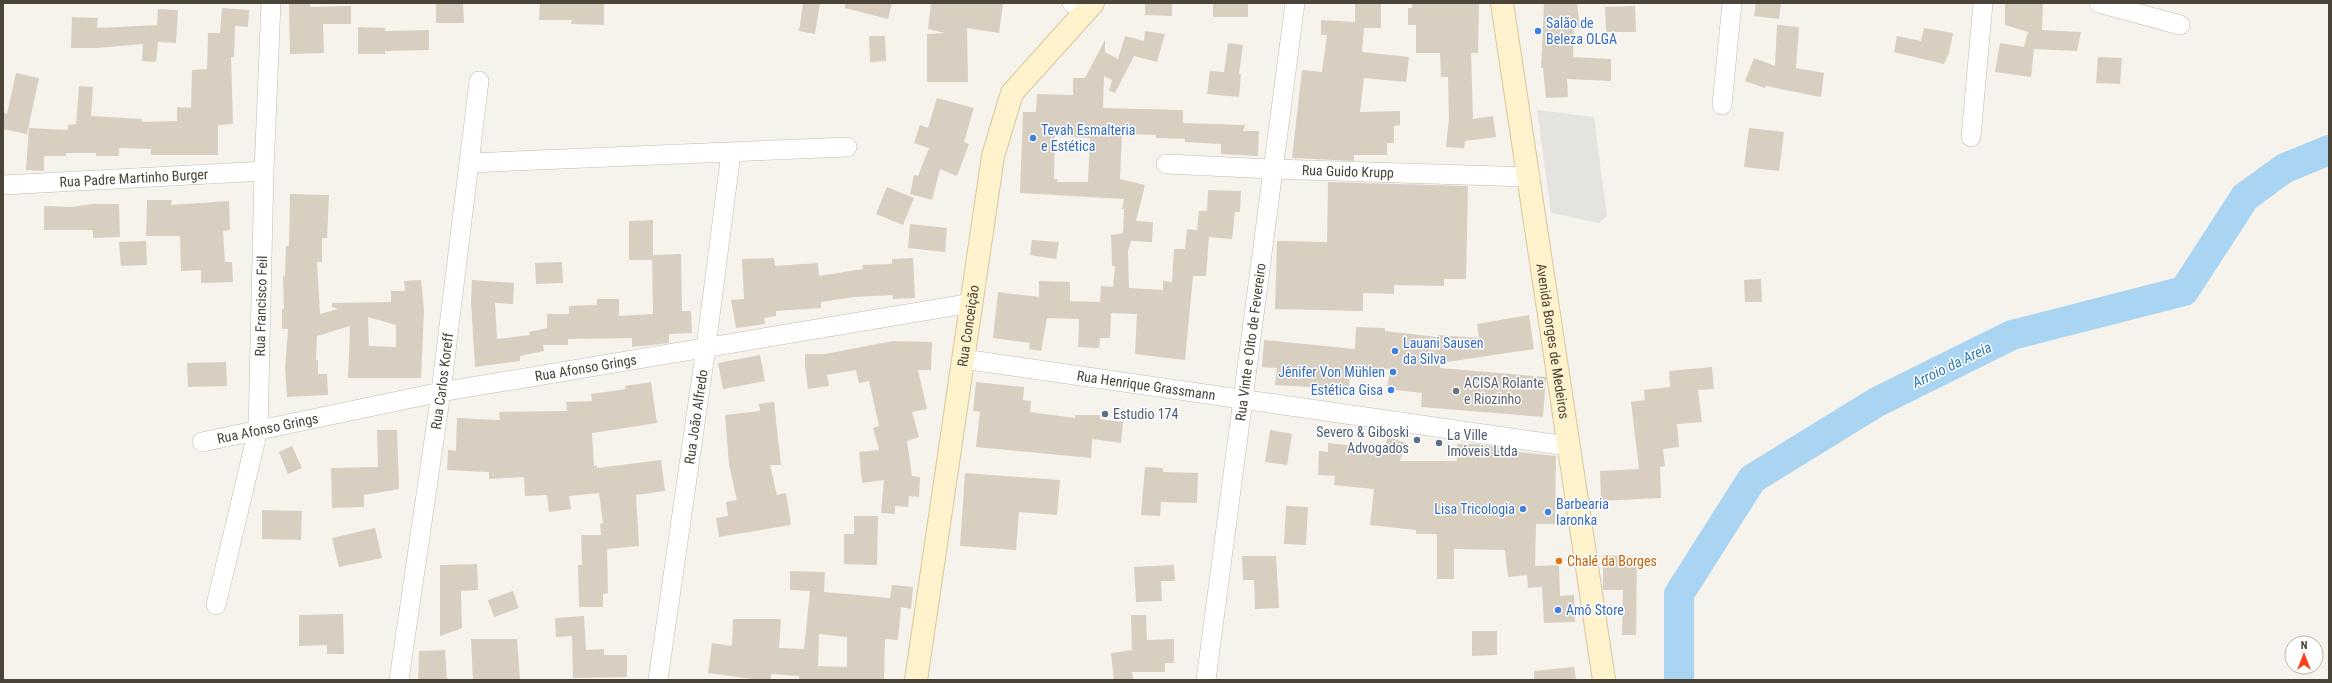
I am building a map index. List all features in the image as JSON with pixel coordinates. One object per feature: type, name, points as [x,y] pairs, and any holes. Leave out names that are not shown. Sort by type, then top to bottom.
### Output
[{"type":"main road","name":"Avenida Borges de Medeiros","points":[[1502,3],[1530,177],[1567,446],[1604,680]]},
{"type":"main road","name":"Rua Conceição","points":[[916,680],[993,156],[1012,93],[1085,4]]},
{"type":"street","name":"Rua Francisco Feil","points":[[216,605],[258,430],[264,171],[271,3]]},
{"type":"street","name":"Rua Vinte e Oito de Fevereiro","points":[[1206,680],[1295,3]]},
{"type":"street","points":[[1722,105],[1732,3]]},
{"type":"street","points":[[1971,138],[1983,3]]},
{"type":"street","points":[[2099,3],[2180,24]]},
{"type":"street","name":"Rua Carlos Koreff","points":[[399,680],[441,392],[479,81]]},
{"type":"street","points":[[469,163],[847,147]]},
{"type":"street","name":"Rua João Alfredo","points":[[658,680],[706,347],[731,153]]},
{"type":"street","name":"Rua Guido Krupp","points":[[1166,164],[1530,177]]},
{"type":"street","name":"Rua Padre Martinho Burger","points":[[3,185],[264,171]]},
{"type":"street","name":"Rua Afonso Grings","points":[[202,442],[441,392],[972,303]]},
{"type":"street","name":"Rua Henrique Grassmann","points":[[963,359],[1567,446]]},
{"type":"shaded area","points":[[1537,110],[1594,117],[1607,216],[1599,223],[1551,213]]},
{"type":"building","points":[[436,3],[463,3],[464,23],[436,23]]},
{"type":"building","points":[[540,3],[604,3],[604,25],[571,24],[572,20],[539,20]]},
{"type":"building","points":[[803,3],[820,3],[815,34],[799,31]]},
{"type":"building","points":[[845,3],[892,3],[888,19],[845,8]]},
{"type":"building","points":[[931,3],[1003,4],[999,33],[967,28],[968,82],[927,82],[927,34],[945,33],[928,29]]},
{"type":"building","points":[[1145,3],[1172,3],[1172,16],[1145,15]]},
{"type":"building","points":[[1213,3],[1248,3],[1248,17],[1213,17]]},
{"type":"building","points":[[1355,3],[1381,3],[1381,28],[1364,28],[1362,52],[1409,57],[1406,82],[1364,78],[1360,112],[1400,111],[1400,125],[1394,126],[1394,143],[1387,143],[1387,155],[1354,155],[1354,161],[1292,158],[1302,70],[1322,72],[1327,35],[1321,35],[1321,20],[1355,22]]},
{"type":"building","points":[[1412,3],[1479,3],[1478,53],[1471,53],[1473,119],[1493,116],[1496,137],[1465,141],[1464,148],[1446,147],[1449,119],[1448,77],[1441,77],[1440,53],[1416,53],[1416,25],[1408,25],[1408,8],[1412,8]]},
{"type":"building","points":[[1544,3],[1577,3],[1580,27],[1574,27],[1573,57],[1611,59],[1611,81],[1567,79],[1568,97],[1546,98],[1543,68],[1541,68]]},
{"type":"building","points":[[1756,3],[1781,3],[1779,19],[1754,16]]},
{"type":"building","points":[[2005,3],[2043,3],[2042,30],[2081,32],[2077,51],[2034,49],[2031,77],[1995,72],[2000,43],[2024,47],[2028,32],[2005,25]]},
{"type":"building","points":[[289,4],[310,4],[310,7],[351,6],[351,24],[323,24],[324,53],[290,54]]},
{"type":"building","points":[[1635,6],[1636,32],[1606,32],[1605,7]]},
{"type":"building","points":[[222,8],[249,10],[248,27],[235,26],[234,57],[231,57],[233,124],[218,125],[218,155],[151,155],[151,149],[119,148],[119,156],[96,156],[96,153],[66,153],[66,156],[44,156],[44,171],[26,170],[29,128],[68,130],[68,125],[76,124],[79,86],[93,87],[91,116],[142,119],[142,122],[177,121],[177,107],[191,108],[192,70],[207,69],[208,33],[220,33]]},
{"type":"building","points":[[158,9],[178,10],[176,43],[158,42],[156,62],[142,61],[143,44],[97,48],[71,48],[72,17],[98,18],[97,28],[157,25]]},
{"type":"building","points":[[1777,25],[1799,27],[1796,68],[1824,73],[1821,97],[1766,86],[1765,88],[1745,81],[1754,58],[1775,66]]},
{"type":"building","points":[[358,27],[385,28],[385,31],[429,30],[429,50],[385,51],[385,54],[358,54]]},
{"type":"building","points":[[1924,28],[1953,33],[1949,53],[1944,64],[1894,52],[1897,36],[1921,41]]},
{"type":"building","points":[[1145,31],[1165,34],[1157,62],[1134,56],[1115,93],[1109,91],[1112,80],[1104,76],[1103,108],[1183,110],[1183,123],[1245,125],[1243,131],[1259,131],[1258,156],[1221,154],[1221,144],[1185,142],[1185,139],[1156,138],[1156,135],[1122,134],[1120,179],[1145,185],[1136,221],[1153,222],[1152,242],[1131,241],[1128,251],[1129,288],[1163,290],[1163,281],[1172,282],[1174,249],[1185,249],[1187,229],[1197,230],[1199,211],[1207,211],[1208,190],[1241,191],[1240,212],[1235,212],[1232,239],[1209,237],[1206,276],[1193,276],[1185,360],[1135,354],[1137,314],[1111,313],[1110,338],[1100,338],[1099,348],[1078,347],[1079,319],[1047,318],[1041,351],[1029,349],[1030,343],[993,338],[998,292],[1039,297],[1039,281],[1070,282],[1070,301],[1100,302],[1101,286],[1113,287],[1115,266],[1112,266],[1111,235],[1123,233],[1124,209],[1122,209],[1124,199],[1020,193],[1023,112],[1036,112],[1037,94],[1073,95],[1073,78],[1085,78],[1105,40],[1105,52],[1118,59],[1125,36],[1144,41]],"holes":[[[1055,136],[1090,138],[1088,182],[1057,182],[1058,179],[1054,179]]]},
{"type":"building","points":[[869,36],[885,36],[886,61],[870,62]]},
{"type":"building","points":[[1228,43],[1243,45],[1239,74],[1241,74],[1239,97],[1207,94],[1210,71],[1224,72]]},
{"type":"building","points":[[2098,57],[2122,58],[2120,84],[2096,83]]},
{"type":"building","points":[[16,73],[39,78],[27,134],[3,129],[3,112],[7,114]]},
{"type":"building","points":[[937,98],[974,108],[964,142],[969,144],[957,176],[940,169],[932,200],[910,194],[914,175],[918,176],[929,148],[914,143],[920,125],[928,128]]},
{"type":"building","points":[[1749,128],[1784,132],[1779,171],[1744,167]]},
{"type":"building","points":[[1328,182],[1468,186],[1466,279],[1444,279],[1444,286],[1394,285],[1394,294],[1363,293],[1363,311],[1275,309],[1277,241],[1327,242]]},
{"type":"building","points":[[887,187],[914,198],[903,225],[876,214]]},
{"type":"building","points":[[290,194],[329,195],[327,238],[322,238],[322,262],[317,262],[320,314],[338,309],[332,307],[332,303],[391,302],[391,291],[405,291],[404,281],[421,280],[424,310],[421,378],[348,378],[350,326],[317,336],[316,360],[318,360],[318,374],[327,374],[328,395],[287,397],[285,369],[288,329],[282,329],[282,309],[284,309],[283,276],[285,276],[286,246],[289,246]],"holes":[[[368,317],[396,325],[396,347],[369,346]]]},
{"type":"building","points":[[147,200],[172,200],[171,205],[229,201],[230,230],[223,231],[225,262],[232,262],[233,282],[201,283],[201,270],[181,271],[180,236],[146,236]]},
{"type":"building","points":[[93,204],[119,204],[120,237],[93,238],[93,230],[44,230],[44,206],[71,207]]},
{"type":"building","points":[[653,220],[653,255],[681,254],[682,311],[691,311],[692,333],[669,334],[669,343],[632,347],[632,338],[568,339],[568,345],[543,345],[544,351],[520,356],[520,361],[475,367],[471,302],[472,280],[514,283],[513,304],[495,303],[497,339],[530,335],[529,332],[547,328],[547,314],[569,314],[569,306],[597,305],[597,299],[619,299],[619,316],[653,314],[652,260],[629,260],[629,221]]},
{"type":"building","points":[[910,224],[947,228],[945,252],[908,248]]},
{"type":"building","points":[[1032,240],[1059,242],[1056,259],[1030,255]]},
{"type":"building","points":[[146,241],[147,265],[121,266],[119,242]]},
{"type":"building","points":[[774,258],[775,266],[818,263],[819,276],[863,269],[862,265],[892,264],[892,259],[913,258],[915,298],[893,299],[893,295],[854,297],[821,302],[821,308],[776,311],[776,316],[764,318],[765,324],[736,328],[731,300],[744,299],[742,259]]},
{"type":"building","points":[[562,262],[563,283],[536,284],[535,263]]},
{"type":"building","points":[[1761,279],[1762,302],[1745,302],[1744,280]]},
{"type":"building","points":[[1529,315],[1534,349],[1440,363],[1440,368],[1546,377],[1543,417],[1421,407],[1422,393],[1387,389],[1390,369],[1350,368],[1349,395],[1311,393],[1311,387],[1275,385],[1277,368],[1262,367],[1264,340],[1355,349],[1356,327],[1385,328],[1385,331],[1437,337],[1437,335],[1479,338],[1477,324]]},
{"type":"building","points":[[893,341],[932,342],[931,370],[918,370],[927,409],[912,412],[919,437],[907,441],[912,476],[920,477],[919,497],[909,496],[908,507],[895,506],[895,514],[881,513],[884,480],[862,483],[859,452],[879,450],[873,428],[879,426],[869,381],[859,383],[856,370],[827,375],[829,386],[808,389],[805,366],[805,354],[825,354]]},
{"type":"building","points":[[760,355],[765,381],[723,389],[718,363]]},
{"type":"building","points":[[226,362],[227,386],[188,387],[187,363]]},
{"type":"building","points":[[1712,367],[1714,389],[1698,390],[1702,422],[1677,424],[1679,447],[1663,449],[1665,466],[1660,467],[1661,498],[1601,501],[1600,471],[1639,469],[1631,402],[1645,400],[1644,390],[1670,387],[1669,371]]},
{"type":"building","points":[[651,382],[657,423],[592,433],[594,466],[597,465],[597,468],[661,460],[665,491],[636,495],[639,546],[607,549],[608,593],[603,594],[603,607],[579,607],[578,565],[582,565],[581,535],[601,535],[600,524],[603,523],[599,493],[569,496],[571,509],[549,512],[547,495],[525,496],[524,477],[489,479],[489,472],[447,470],[448,450],[456,451],[457,418],[500,420],[499,412],[567,411],[566,402],[592,401],[591,394],[626,389],[625,386]]},
{"type":"building","points":[[976,382],[1024,387],[1023,400],[1031,401],[1030,412],[1075,418],[1075,415],[1100,415],[1100,419],[1123,422],[1121,443],[1092,439],[1091,458],[976,447],[980,412],[973,411]]},
{"type":"building","points":[[774,402],[781,465],[770,465],[777,495],[786,493],[791,525],[719,537],[716,518],[728,516],[726,502],[737,500],[729,465],[725,415],[760,411],[759,404]]},
{"type":"building","points":[[377,430],[397,430],[399,489],[364,495],[364,507],[332,508],[331,468],[378,467]]},
{"type":"building","points":[[1270,430],[1292,434],[1287,465],[1265,462]]},
{"type":"building","points":[[1388,437],[1406,443],[1400,461],[1457,461],[1457,444],[1477,444],[1509,449],[1509,451],[1556,456],[1555,524],[1536,524],[1535,566],[1559,565],[1560,596],[1574,595],[1575,622],[1544,623],[1542,587],[1528,588],[1527,575],[1508,577],[1505,550],[1454,549],[1454,579],[1437,579],[1437,534],[1416,534],[1416,530],[1370,525],[1374,489],[1334,485],[1335,476],[1318,475],[1319,451],[1328,452],[1328,443],[1384,449]]},
{"type":"building","points":[[292,446],[302,468],[288,474],[279,452]]},
{"type":"building","points":[[1145,467],[1163,468],[1163,472],[1198,473],[1197,503],[1161,502],[1160,516],[1141,515]]},
{"type":"building","points":[[965,473],[1060,480],[1057,515],[1019,512],[1016,550],[960,546]]},
{"type":"building","points":[[1286,506],[1308,507],[1306,545],[1284,544]]},
{"type":"building","points":[[262,510],[302,511],[301,540],[262,539]]},
{"type":"building","points":[[854,516],[878,516],[877,565],[844,564],[844,534],[854,534]]},
{"type":"building","points":[[375,528],[382,558],[339,567],[332,538]]},
{"type":"building","points":[[1603,555],[1637,557],[1636,635],[1622,635],[1623,590],[1603,590]]},
{"type":"building","points":[[1242,556],[1276,556],[1279,608],[1255,609],[1254,580],[1243,580]]},
{"type":"building","points":[[477,564],[478,590],[461,591],[462,628],[440,636],[440,565]]},
{"type":"building","points":[[1174,565],[1175,581],[1161,581],[1162,601],[1136,602],[1134,567]]},
{"type":"building","points":[[790,571],[825,572],[824,592],[890,598],[892,585],[913,587],[911,609],[901,607],[898,640],[885,639],[884,680],[799,680],[799,676],[771,674],[771,680],[759,680],[708,673],[712,643],[732,646],[733,619],[781,619],[779,648],[804,649],[810,591],[790,590]],"holes":[[[819,634],[847,637],[847,667],[818,666]]]},
{"type":"building","points":[[513,591],[519,608],[494,617],[488,600]]},
{"type":"building","points":[[343,614],[344,654],[327,654],[327,645],[299,646],[299,615]]},
{"type":"building","points":[[1131,615],[1146,615],[1147,640],[1174,639],[1174,663],[1165,663],[1165,672],[1132,672],[1133,679],[1114,680],[1111,653],[1132,650]]},
{"type":"building","points":[[584,616],[586,650],[604,649],[604,655],[627,655],[627,677],[573,678],[572,636],[556,637],[555,618]]},
{"type":"building","points":[[1472,631],[1497,631],[1497,655],[1472,656]]},
{"type":"building","points":[[471,639],[517,639],[520,680],[473,680]]},
{"type":"building","points":[[445,650],[447,680],[418,680],[419,651]]},
{"type":"building","points":[[1574,667],[1576,680],[1534,680],[1534,671]]},
{"type":"waterway","name":"Arroio da Areia","points":[[1679,680],[1679,594],[1752,479],[1877,402],[2012,335],[2184,291],[2245,197],[2285,168],[2329,150]]},
{"type":"place","name":"Salão de Beleza OLGA","points":[[1538,31]]},
{"type":"place","name":"Tevah Esmalteria e Estética","points":[[1033,138]]},
{"type":"place","name":"Lauani Sausen da Silva","points":[[1395,351]]},
{"type":"place","name":"Jênifer Von Mühlen","points":[[1393,372]]},
{"type":"place","name":"Estética Gisa","points":[[1391,390]]},
{"type":"place","name":"ACISA Rolante e Riozinho","points":[[1456,391]]},
{"type":"place","name":"Estudio 174","points":[[1105,414]]},
{"type":"place","name":"Severo & Giboski Advogados","points":[[1417,440]]},
{"type":"place","name":"La Ville Imóveis Ltda","points":[[1439,443]]},
{"type":"place","name":"Lisa Tricologia","points":[[1523,509]]},
{"type":"place","name":"Barbearia Iaronka","points":[[1548,512]]},
{"type":"place","name":"Chalé da Borges","points":[[1559,561]]},
{"type":"place","name":"Amô Store","points":[[1558,610]]}]
